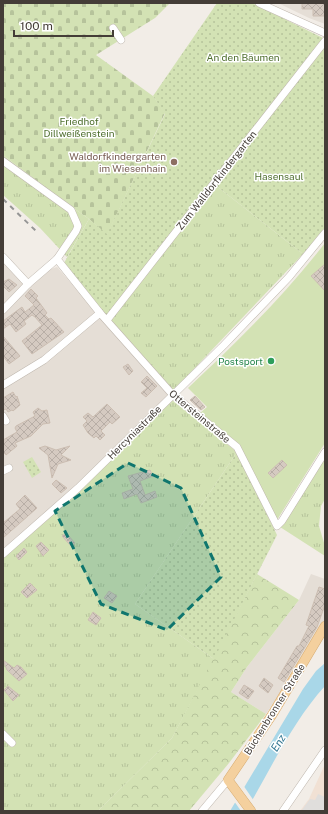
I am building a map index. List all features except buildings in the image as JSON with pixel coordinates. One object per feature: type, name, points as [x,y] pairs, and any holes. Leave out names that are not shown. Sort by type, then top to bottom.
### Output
[{"type":"main road","name":"Büchenbronner Straße","points":[[228,780],[272,715],[325,626]]},
{"type":"main road","points":[[228,780],[252,811]]},
{"type":"street","points":[[262,4],[325,33]]},
{"type":"street","points":[[113,28],[121,40]]},
{"type":"street","name":"Zum Walldorfkindergarten","points":[[107,320],[325,41]]},
{"type":"street","points":[[3,160],[70,210],[78,226],[57,259],[28,284],[3,310]]},
{"type":"street","name":"Hercyniastraße","points":[[3,554],[78,488],[172,394],[224,345],[283,282],[325,233]]},
{"type":"street","points":[[3,257],[28,284]]},
{"type":"street","name":"Ottersteinstraße","points":[[57,259],[100,313],[172,394],[237,447],[274,524],[277,526],[325,452]]},
{"type":"street","points":[[3,385],[44,360],[100,313]]},
{"type":"street","points":[[3,734],[12,743]]},
{"type":"street","points":[[283,811],[325,750]]},
{"type":"street","points":[[202,811],[228,780]]},
{"type":"street","points":[[290,811],[294,797]]},
{"type":"highlighted area","points":[[128,463],[181,488],[221,577],[167,630],[101,604],[55,511]]},
{"type":"shaded area","points":[[278,3],[325,3],[325,24],[309,18]]},
{"type":"shaded area","points":[[3,261],[28,288],[51,269],[57,267],[172,400],[3,559]]},
{"type":"shaded area","points":[[311,574],[325,579],[325,634],[292,675],[266,714],[231,692],[247,667],[299,600]]},
{"type":"shaded area","points":[[325,764],[325,811],[300,811],[309,799]]},
{"type":"shaded area","points":[[318,794],[325,797],[325,811],[301,811],[310,799],[315,800]]},
{"type":"green space","name":"Friedhof Dillweißenstein","points":[[3,3],[170,3],[155,18],[96,55],[153,96],[165,113],[107,235],[89,219],[3,155]]},
{"type":"green space","name":"An den Bäumen","points":[[217,3],[252,3],[323,38],[323,41],[106,316],[64,263],[89,219],[107,234],[165,114],[153,96]]},
{"type":"green space","name":"Hasensaul","points":[[325,43],[325,229],[303,254],[214,184]]},
{"type":"green space","points":[[3,155],[89,219],[67,257],[40,228],[3,195]]},
{"type":"green space","name":"Hasensaul","points":[[214,184],[303,254],[172,392],[110,319]]},
{"type":"green space","name":"Postsport","points":[[325,243],[325,443],[277,520],[240,446],[200,413],[207,407],[188,388],[260,318],[293,282]]},
{"type":"green space","points":[[172,400],[237,452],[135,604],[214,659],[172,738],[98,811],[3,811],[3,559]]},
{"type":"green space","points":[[237,452],[277,535],[214,659],[135,604]]},
{"type":"green space","points":[[32,457],[41,472],[32,478],[23,462]]},
{"type":"green space","points":[[325,459],[325,499],[321,506],[319,526],[325,546],[325,556],[280,527]]},
{"type":"green space","points":[[257,574],[299,600],[247,667],[231,692],[266,714],[229,763],[189,811],[98,811],[172,738]]},
{"type":"water","name":"Enz","points":[[325,663],[325,686],[313,700],[292,730],[246,811],[230,811],[303,689],[316,671]]},
{"type":"pier","points":[[243,785],[254,801],[248,811],[241,811],[234,801]]},
{"type":"railway","points":[[3,199],[37,232]]},
{"type":"place","name":"Waldorfkindergarten im Wiesenhain","points":[[174,162]]},
{"type":"place","name":"Postsport","points":[[271,361]]}]
